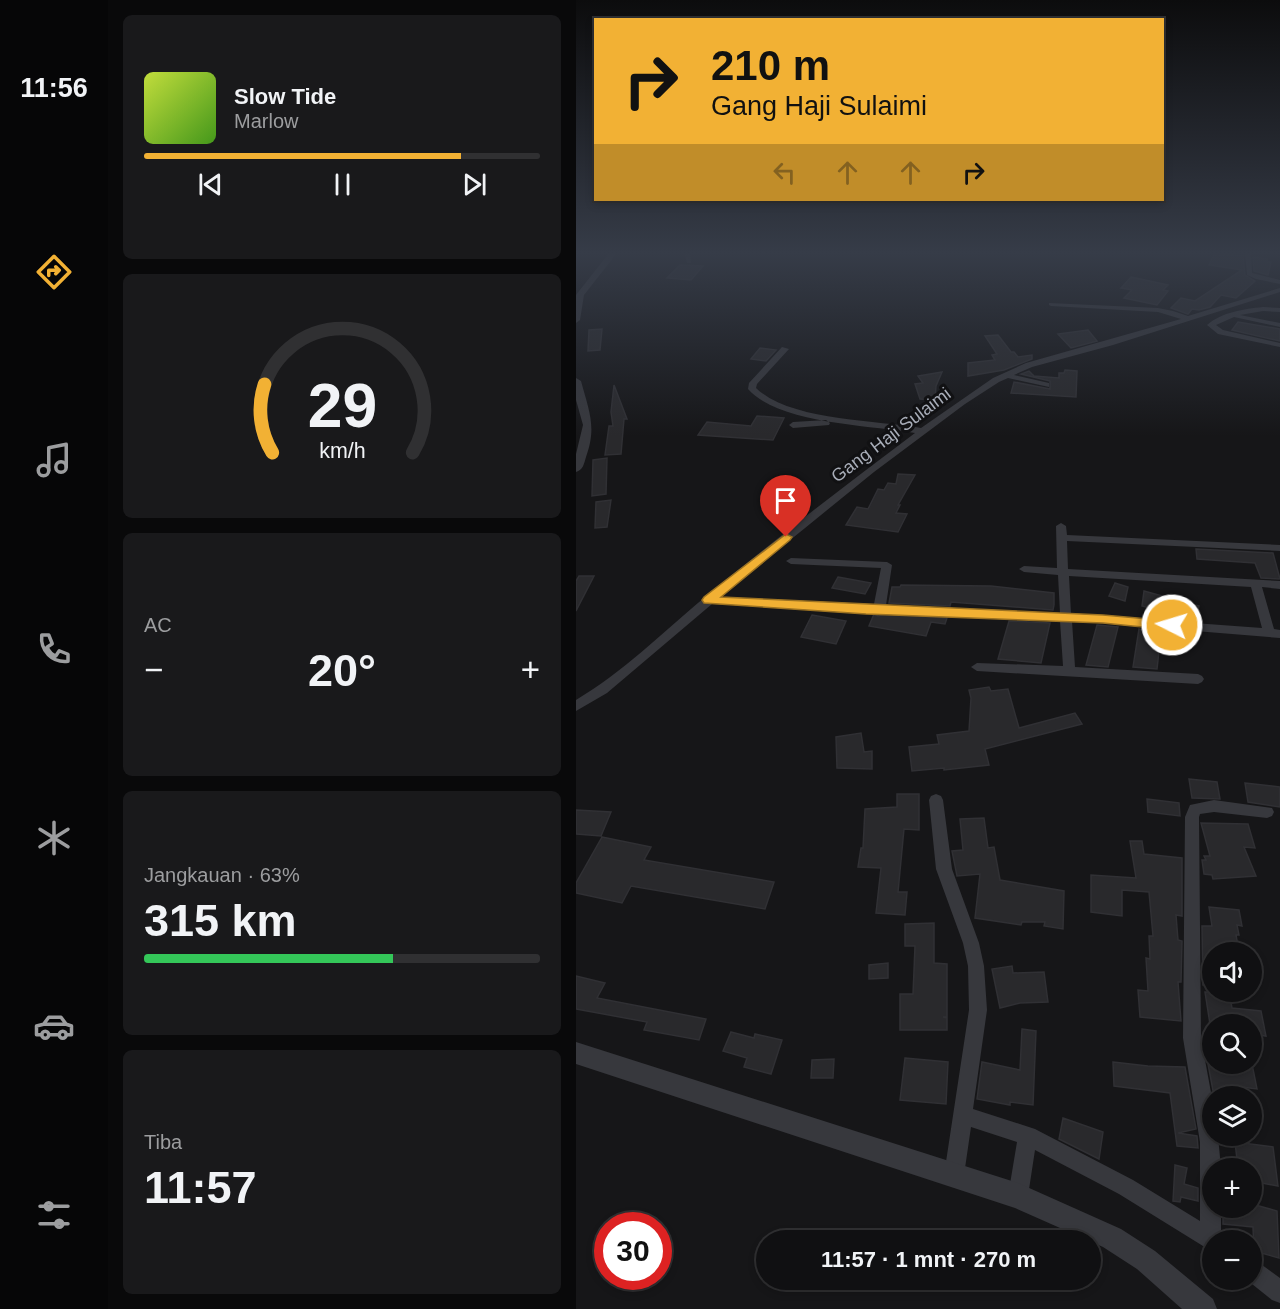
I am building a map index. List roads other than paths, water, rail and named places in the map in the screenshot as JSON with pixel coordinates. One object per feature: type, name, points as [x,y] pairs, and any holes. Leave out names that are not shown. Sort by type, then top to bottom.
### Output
[{"type":"street","points":[[1173,314],[1188,319]]},
{"type":"street","name":"Gang Haji Sulaimi","points":[[576,706],[626,672],[709,600],[921,431],[962,402],[1007,375],[1029,366],[1203,314]]},
{"type":"street","points":[[1231,314],[1280,326]]},
{"type":"street","points":[[1238,314],[1212,323],[1212,328],[1280,345]]},
{"type":"street","points":[[785,349],[753,383],[752,389],[756,394],[770,402],[816,417],[888,424],[921,431]]},
{"type":"street","points":[[1007,375],[1046,385]]},
{"type":"street","points":[[576,381],[588,425],[586,442],[576,469]]},
{"type":"street","points":[[793,425],[854,422]]},
{"type":"street","points":[[1060,526],[1069,671]]},
{"type":"street","points":[[1062,538],[1280,548]]},
{"type":"street","points":[[791,561],[887,565],[879,610]]},
{"type":"street","points":[[1024,569],[1280,585]]},
{"type":"street","points":[[709,600],[1066,618],[1275,633],[1256,584]]},
{"type":"street","points":[[977,668],[1198,679]]},
{"type":"street","points":[[936,800],[944,869],[971,943],[977,982],[978,1010],[956,1163]]},
{"type":"street","points":[[1212,1230],[1211,1156],[1192,1038],[1192,817],[1195,809],[1206,806],[1267,812]]},
{"type":"street","points":[[576,1053],[956,1163],[1020,1185],[1146,1260],[1203,1309]]},
{"type":"street","points":[[963,1122],[1027,1143],[1126,1187],[1202,1234]]},
{"type":"street","points":[[1020,1185],[1027,1143]]},
{"type":"street","points":[[1262,1278],[1280,1292]]}]
